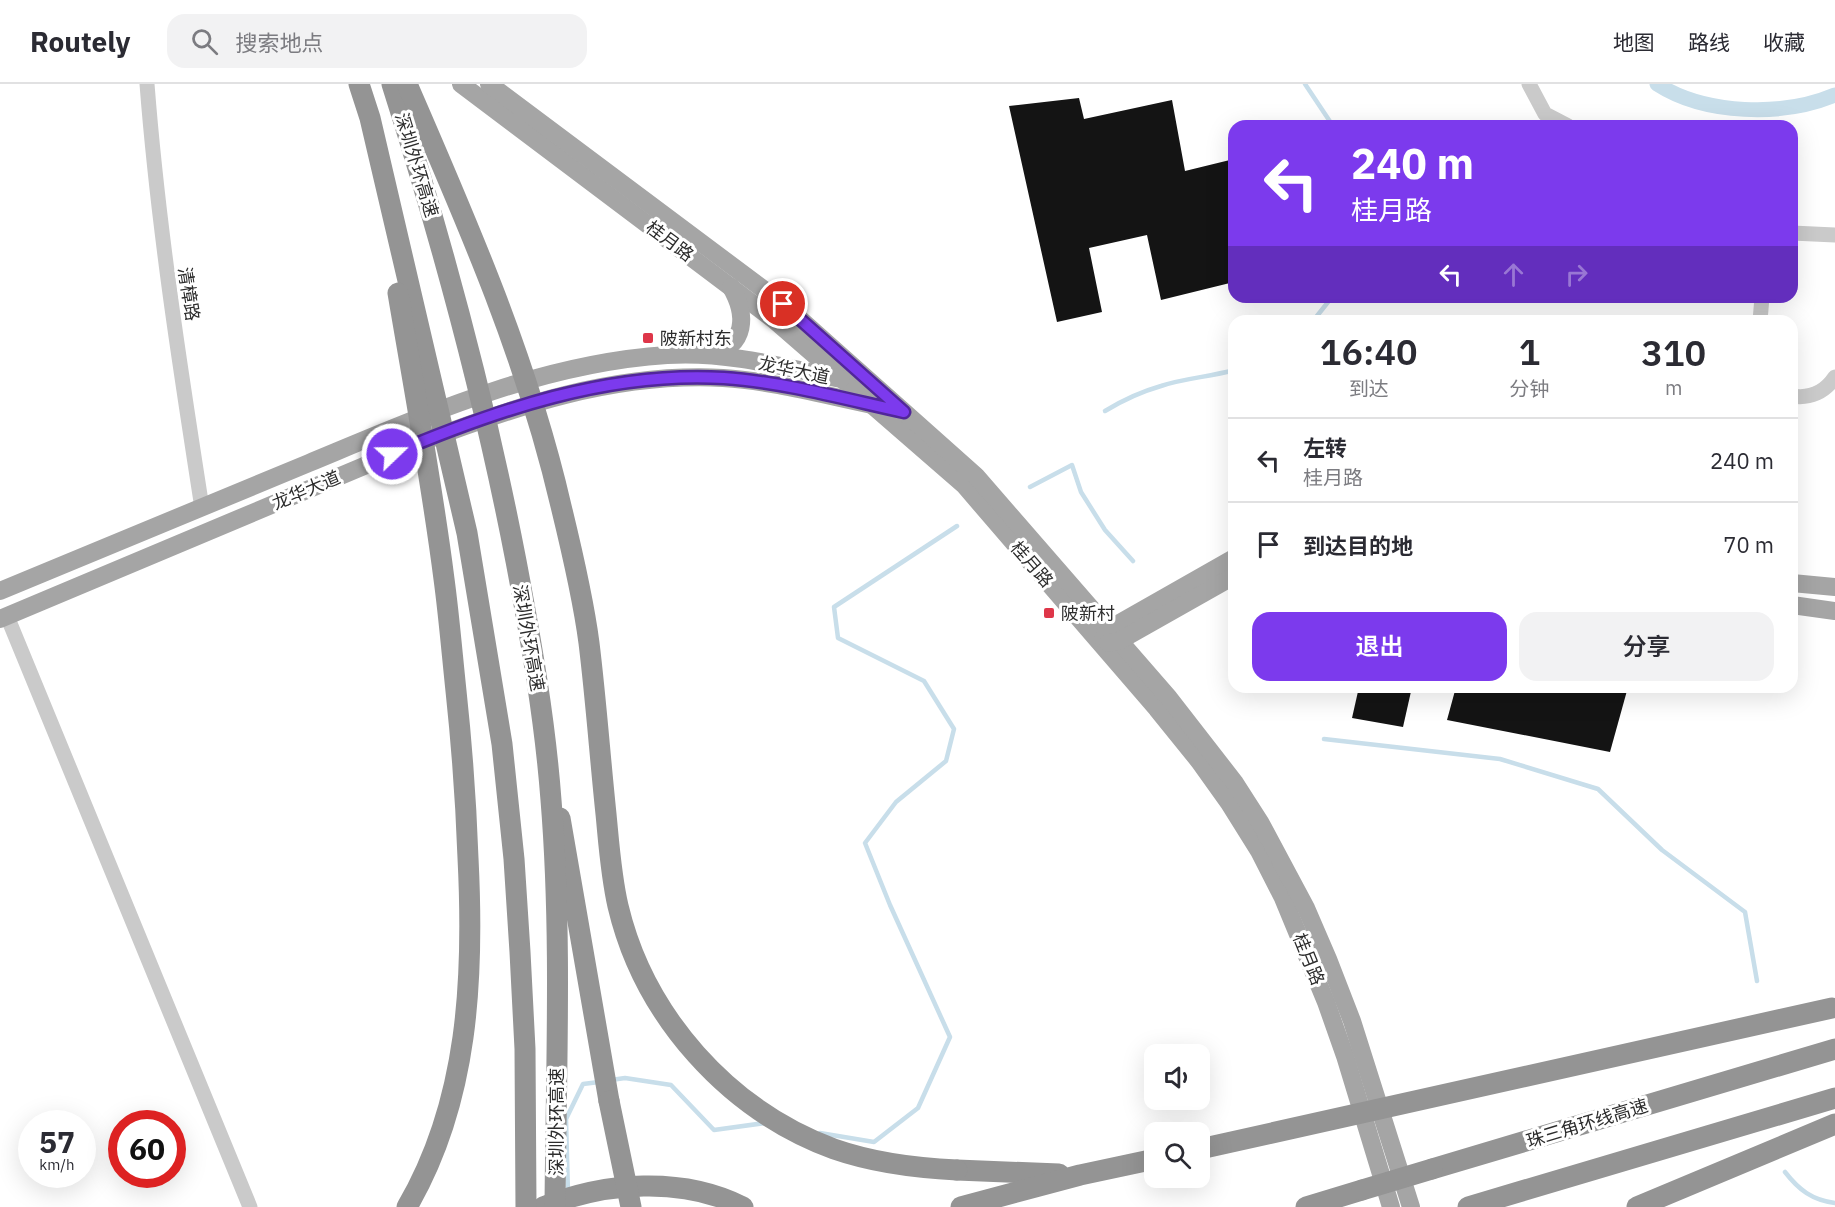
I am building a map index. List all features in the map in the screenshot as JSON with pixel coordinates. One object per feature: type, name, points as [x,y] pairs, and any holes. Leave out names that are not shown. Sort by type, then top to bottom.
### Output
[{"type":"highway","name":"深圳外环高速","points":[[359,84],[370,118],[467,533],[502,744],[514,859],[520,952],[525,1050],[526,1207]]},
{"type":"highway","name":"深圳外环高速","points":[[392,84],[446,260],[470,351],[508,521],[539,692],[551,797],[557,884],[555,1207]]},
{"type":"highway","points":[[407,84],[473,235],[499,301],[543,434],[576,571],[589,640],[611,865],[618,906],[630,947],[648,985],[670,1021],[696,1054],[725,1084],[759,1110],[833,1149],[874,1161],[915,1168],[1080,1175]]},
{"type":"highway","points":[[370,118],[444,578],[464,765],[471,922],[470,980],[465,1035],[454,1085],[442,1130],[428,1166],[407,1207]]},
{"type":"highway","points":[[539,692],[609,1101],[632,1207]]},
{"type":"highway","points":[[1210,1147],[1834,1007]]},
{"type":"highway","name":"珠三角环线高速","points":[[1306,1207],[1835,1049]]},
{"type":"highway","points":[[1468,1207],[1835,1098]]},
{"type":"highway","points":[[1637,1207],[1835,1124]]},
{"type":"highway","points":[[961,1207],[1080,1175],[1144,1161]]},
{"type":"highway","points":[[543,1207],[599,1190],[655,1186],[700,1191],[743,1207]]},
{"type":"main road","name":"桂月路","points":[[461,84],[773,319],[964,485],[1208,746],[1260,822],[1286,867],[1328,959],[1352,1021],[1411,1207]]},
{"type":"main road","name":"桂月路","points":[[489,84],[783,304],[976,476],[1109,638],[1228,803],[1259,851],[1283,898],[1326,1002],[1345,1056],[1391,1207]]},
{"type":"main road","points":[[704,355],[726,348],[736,341],[741,328],[741,312],[730,286]]},
{"type":"main road","name":"龙华大道","points":[[0,591],[418,418],[538,377],[621,359],[704,355],[740,359],[875,386]]},
{"type":"main road","name":"龙华大道","points":[[4,618],[414,445],[476,422],[564,394],[610,384],[654,379],[723,378],[758,381],[904,412]]},
{"type":"main road","points":[[1109,638],[1228,562]]},
{"type":"main road","points":[[1109,638],[1228,579]]},
{"type":"main road","points":[[1798,584],[1835,587]]},
{"type":"main road","points":[[1798,606],[1835,611]]},
{"type":"street","name":"清樟路","points":[[147,84],[154,178],[164,256],[202,508]]},
{"type":"street","points":[[1529,84],[1545,114],[1556,120]]},
{"type":"street","points":[[1798,233],[1835,235]]},
{"type":"street","points":[[1798,396],[1813,396],[1829,387],[1835,377]]},
{"type":"street","points":[[4,618],[250,1207]]},
{"type":"building","points":[[1079,98],[1084,119],[1172,100],[1185,171],[1228,160],[1228,283],[1161,300],[1147,235],[1089,248],[1102,312],[1057,322],[1009,106]]},
{"type":"building","points":[[1358,693],[1411,693],[1403,727],[1352,718]]},
{"type":"building","points":[[1454,693],[1626,693],[1610,752],[1447,720]]},
{"type":"waterway","points":[[1305,84],[1329,120]]},
{"type":"waterway","points":[[1657,84],[1698,102],[1744,109],[1792,107],[1835,95]]},
{"type":"waterway","points":[[1318,315],[1327,303]]},
{"type":"waterway","points":[[1105,411],[1153,388],[1228,371]]},
{"type":"waterway","points":[[1030,487],[1072,465],[1081,492],[1105,530],[1133,561]]},
{"type":"waterway","points":[[820,1133],[874,1142],[918,1108],[950,1037],[890,905],[865,843],[896,802],[946,761],[954,729],[924,681],[838,638],[834,607],[957,526]]},
{"type":"waterway","points":[[1324,739],[1500,759],[1598,789],[1662,850],[1745,912],[1757,981]]},
{"type":"waterway","points":[[611,1080],[625,1078],[671,1085],[714,1130],[765,1123]]},
{"type":"waterway","points":[[568,1193],[566,1119],[583,1084],[599,1082]]},
{"type":"waterway","points":[[1785,1172],[1807,1193],[1835,1203]]},
{"type":"place","name":"陂新村东","points":[[648,338]]},
{"type":"place","name":"陂新村","points":[[1049,613]]},
{"type":"route","points":[[392,454],[518,407],[610,384],[654,379],[690,377],[758,381],[904,412],[783,304]]}]
